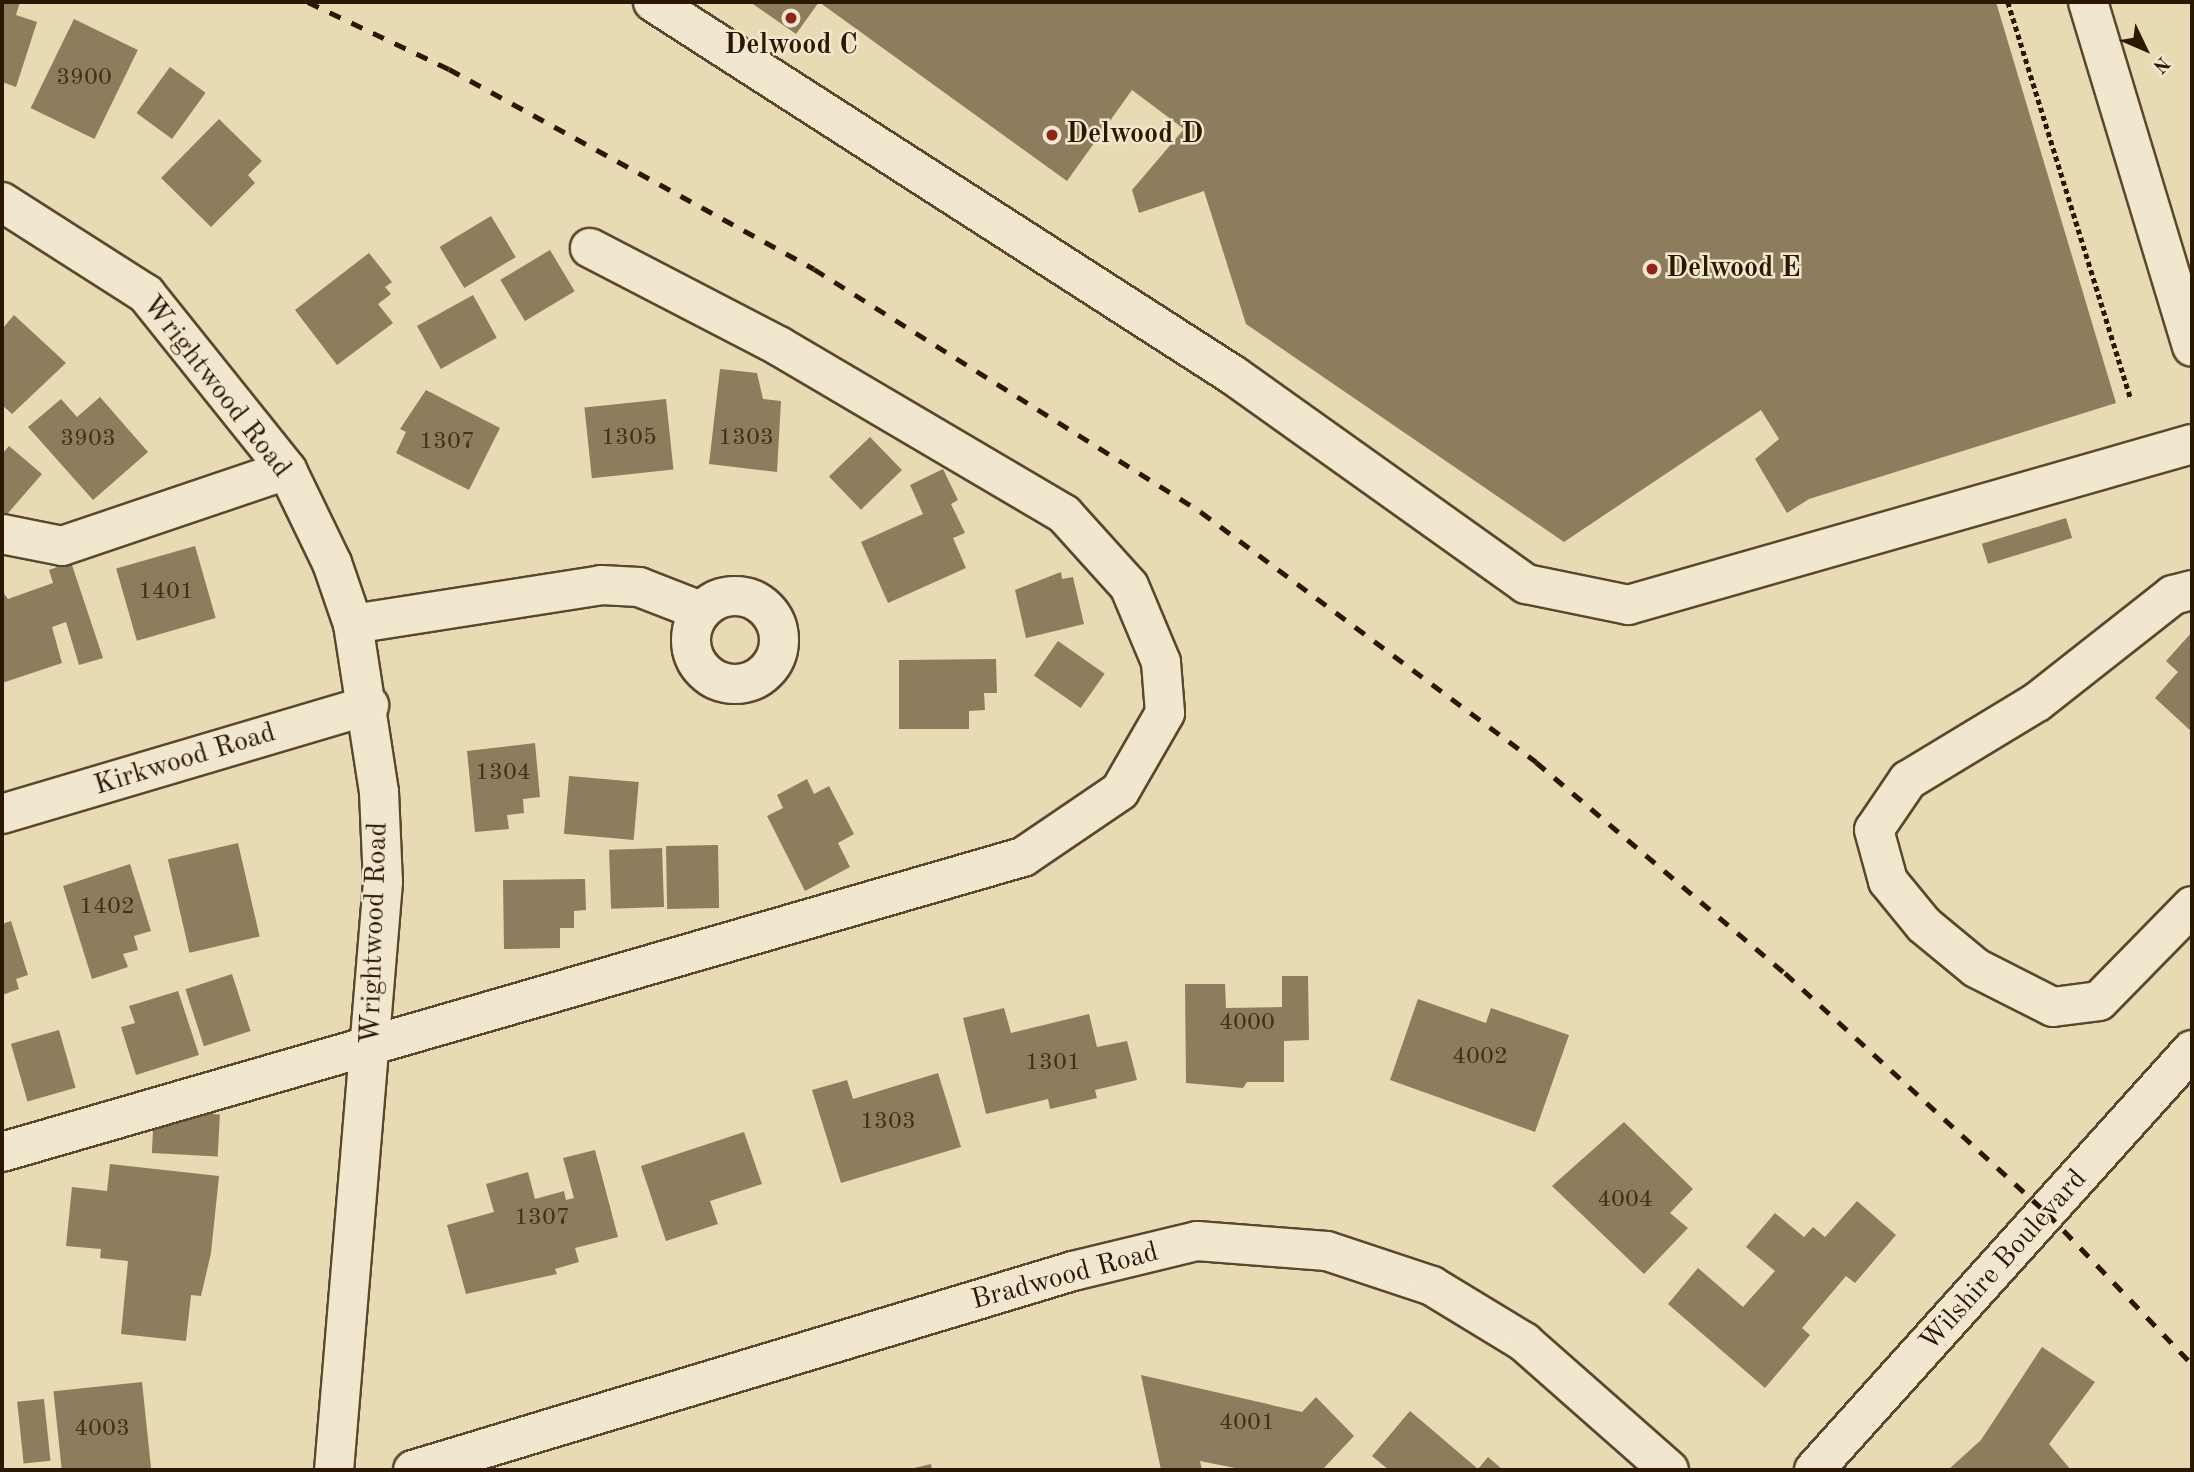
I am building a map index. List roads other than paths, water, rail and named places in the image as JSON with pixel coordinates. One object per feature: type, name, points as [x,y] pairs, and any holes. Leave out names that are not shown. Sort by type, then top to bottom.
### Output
[{"type":"street","points":[[653,2],[1233,375],[1526,584],[1628,605],[2192,444]]},
{"type":"street","points":[[2088,2],[2192,347]]},
{"type":"street","name":"Wrightwood Road","points":[[2,202],[146,294],[287,470],[332,563],[353,624],[369,705],[383,882],[372,1040],[334,1470]]},
{"type":"street","points":[[2,1152],[372,1040],[1023,857],[1120,791],[1165,713],[1161,662],[1129,586],[1064,514],[779,346],[590,248]]},
{"type":"street","points":[[2,534],[62,546],[287,470]]},
{"type":"street","points":[[353,624],[601,585],[639,587],[701,611]]},
{"type":"street","points":[[2192,590],[2173,595],[2037,702],[1909,780],[1874,830],[1888,881],[1924,925],[1976,968],[2053,1007],[2099,1001],[2192,906]]},
{"type":"street","name":"Kirkwood Road","points":[[2,814],[369,705]]},
{"type":"street","name":"Wilshire Boulevard","points":[[1814,1470],[2192,1050]]},
{"type":"street","name":"Bradwood Road","points":[[413,1470],[1073,1271],[1196,1241],[1327,1251],[1432,1286],[1524,1342],[1669,1470]]},
{"type":"railway","points":[[308,2],[449,69],[814,269],[1201,512],[1536,762],[1785,973],[2047,1213],[2192,1364]]},
{"type":"place","name":"Delwood C","points":[[791,18]]},
{"type":"place","name":"Delwood D","points":[[1052,135]]},
{"type":"place","name":"Delwood E","points":[[1652,269]]}]
